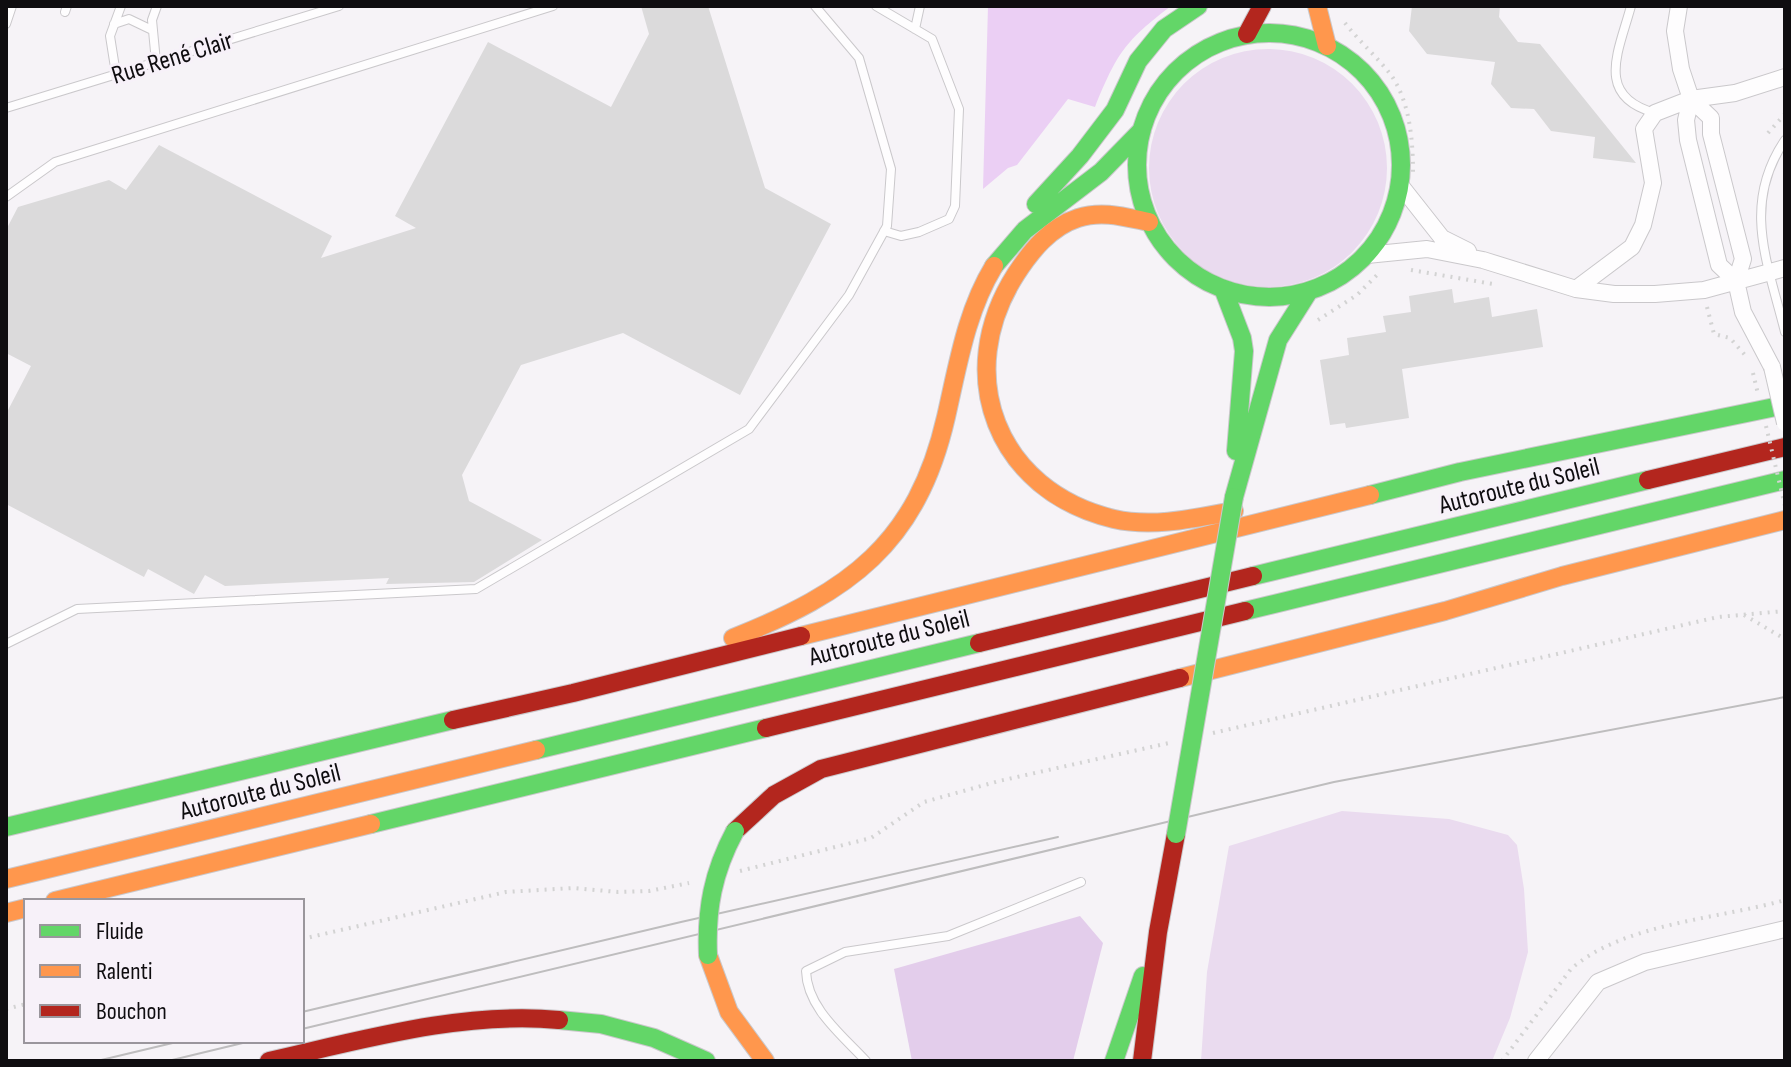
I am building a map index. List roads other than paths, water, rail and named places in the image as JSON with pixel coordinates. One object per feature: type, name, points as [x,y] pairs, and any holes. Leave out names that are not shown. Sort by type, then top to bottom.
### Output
[{"type":"main road","points":[[366,739],[693,652],[805,608],[859,573],[902,526],[927,481],[941,438],[965,333],[984,285],[1004,251],[1033,208],[1080,156],[1115,110],[1138,61],[1164,29],[1198,6]]},
{"type":"main road","points":[[1247,34],[1262,6]]},
{"type":"main road","points":[[1317,6],[1327,46]]},
{"type":"main road","points":[[1270,32],[1291,35],[1327,46],[1365,74],[1388,106],[1395,125],[1401,155],[1401,186],[1389,219],[1367,255],[1343,275],[1309,291],[1276,297],[1224,291],[1196,277],[1168,250],[1149,222],[1140,192],[1138,170],[1142,130],[1148,112],[1173,74],[1195,55],[1247,34],[1270,32]]},
{"type":"main road","points":[[1004,251],[1049,209],[1114,161],[1142,130]]},
{"type":"main road","points":[[1149,222],[1104,213],[1088,215],[1049,234],[1013,276],[991,319],[983,361],[988,401],[1010,452],[1044,488],[1086,511],[1116,519],[1147,522],[1206,516],[1460,472],[1785,405]]},
{"type":"main road","points":[[1224,291],[1244,351],[1237,413],[1234,497]]},
{"type":"main road","points":[[1142,1061],[1158,932],[1234,497],[1278,340],[1309,291]]},
{"type":"main road","name":"Autoroute du Soleil","points":[[6,879],[1785,447]]},
{"type":"main road","points":[[6,827],[366,739],[573,693],[1460,472]]},
{"type":"main road","points":[[63,899],[1785,480]]},
{"type":"main road","points":[[765,1061],[741,1033],[715,983],[708,955],[706,922],[709,894],[721,856],[735,831],[753,810],[796,780],[821,769],[1445,611],[1562,576],[1785,520]]},
{"type":"main road","points":[[1114,1061],[1158,932]]},
{"type":"main road","points":[[269,1061],[379,1036],[508,1018],[585,1022],[635,1030],[706,1061]]},
{"type":"street","points":[[1679,6],[1675,31],[1681,69],[1691,99],[1711,118],[1711,134],[1743,259],[1736,281],[1743,312],[1772,367],[1785,423]]},
{"type":"street","points":[[1576,289],[1632,247],[1643,225],[1653,183],[1644,129],[1655,113],[1691,99],[1735,93],[1785,77]]},
{"type":"street","points":[[1691,99],[1686,120],[1688,140],[1708,222],[1719,265],[1736,281]]},
{"type":"street","points":[[1401,186],[1442,238],[1483,260]]},
{"type":"street","points":[[1367,255],[1427,249],[1483,260],[1576,289],[1614,294],[1704,290],[1778,269]]},
{"type":"street","points":[[1536,1061],[1583,998],[1607,977],[1645,962],[1785,929]]},
{"type":"lane","points":[[6,24],[12,6]]},
{"type":"lane","points":[[116,74],[110,36],[121,6]]},
{"type":"lane","points":[[156,62],[152,30],[157,6]]},
{"type":"lane","name":"Rue René Clair","points":[[6,108],[339,6]]},
{"type":"lane","points":[[6,197],[55,162],[553,6]]},
{"type":"lane","points":[[6,644],[77,609],[476,589],[749,429],[849,295],[887,226],[891,169],[859,58],[815,6]]},
{"type":"lane","points":[[876,6],[932,39],[959,109],[955,206],[949,219],[901,236],[884,231]]},
{"type":"lane","points":[[915,29],[920,6]]},
{"type":"lane","points":[[1631,6],[1615,66],[1616,84],[1622,98],[1655,113]]},
{"type":"lane","points":[[114,24],[129,19],[152,30]]},
{"type":"lane","points":[[1785,140],[1768,170],[1761,194],[1763,240],[1778,269],[1785,332]]},
{"type":"lane","points":[[866,1061],[811,1001],[806,971],[845,952],[948,936],[1081,882]]},
{"type":"tram line","points":[[304,1029],[1334,782],[1785,697]]},
{"type":"tram line","points":[[304,1012],[1058,837]]},
{"type":"tram line","points":[[97,1061],[173,1043]]},
{"type":"tram line","points":[[168,1061],[243,1043]]}]
